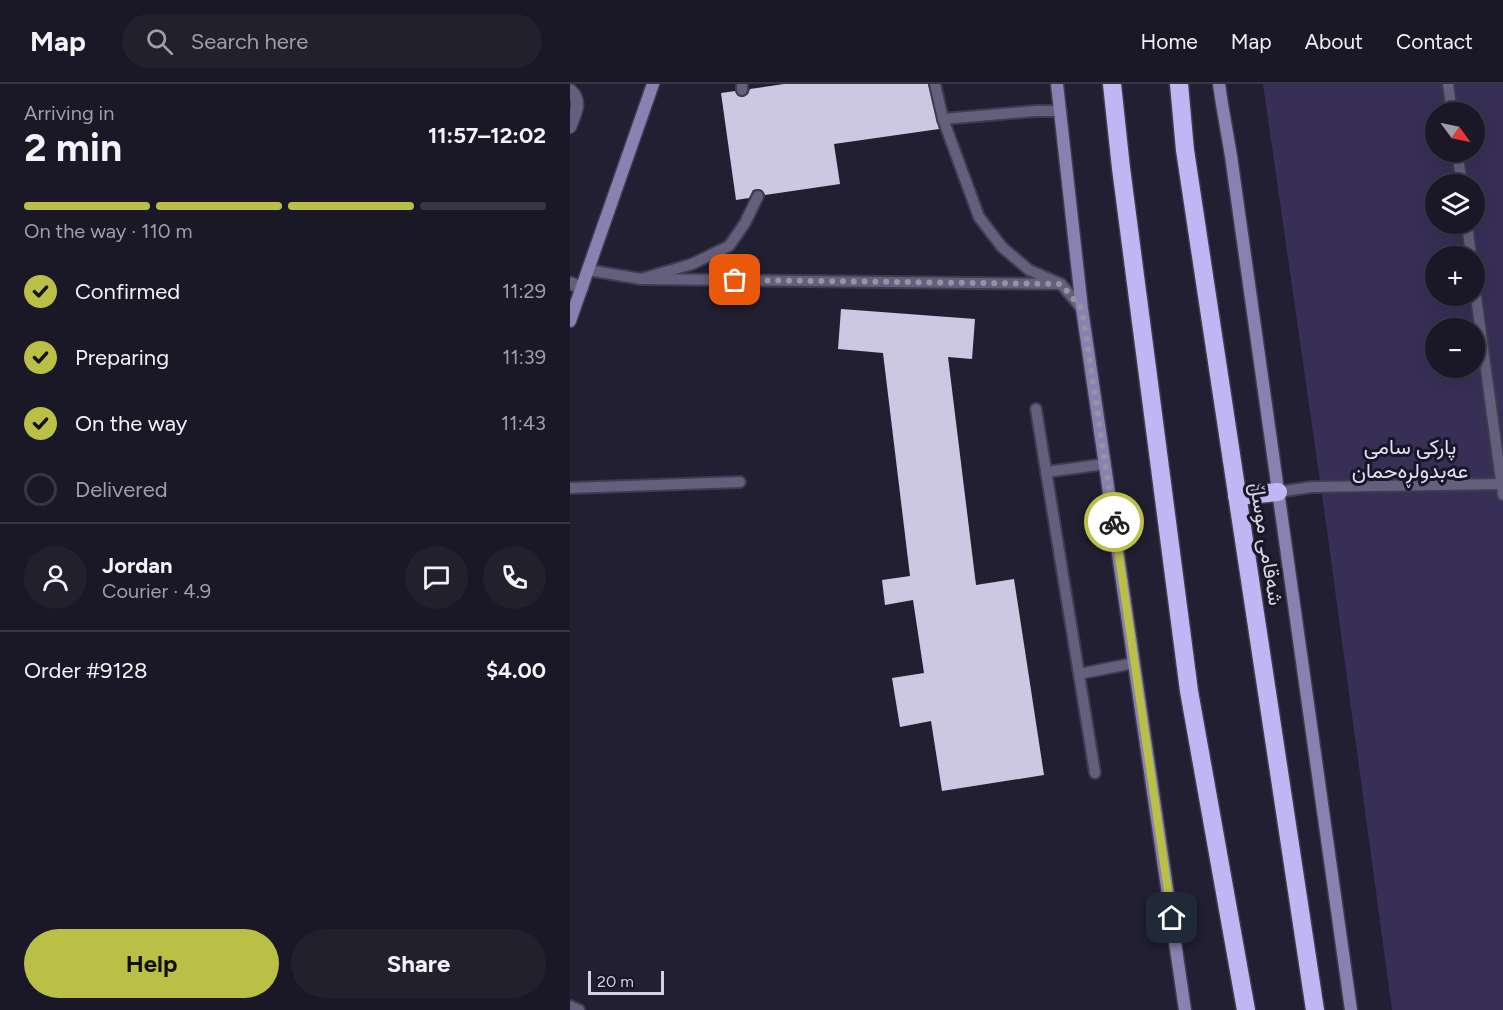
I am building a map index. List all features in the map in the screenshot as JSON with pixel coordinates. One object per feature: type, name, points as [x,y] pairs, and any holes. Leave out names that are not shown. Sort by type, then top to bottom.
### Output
[{"type":"highway","points":[[1112,84],[1189,691],[1246,1010]]},
{"type":"highway","name":"شەقامی موسڵ","points":[[1179,84],[1185,150],[1315,1010]]},
{"type":"highway","points":[[1237,496],[1278,492]]},
{"type":"street","points":[[570,321],[576,285],[588,270],[653,84]]},
{"type":"street","points":[[1058,84],[1082,309],[1185,1010]]},
{"type":"street","points":[[1220,84],[1221,104],[1231,156],[1351,1010]]},
{"type":"street","points":[[570,90],[578,104],[570,127]]},
{"type":"lane","points":[[935,84],[943,119],[979,217],[1002,248],[1029,270],[1061,284],[1082,309]]},
{"type":"lane","points":[[1448,84],[1451,102]]},
{"type":"lane","points":[[943,119],[1060,111]]},
{"type":"lane","points":[[641,279],[692,264],[729,246],[745,223],[758,196]]},
{"type":"lane","points":[[588,270],[641,279],[1061,284]]},
{"type":"lane","points":[[1278,492],[1312,487],[1503,488],[1477,306]]},
{"type":"lane","points":[[1036,409],[1095,773]]},
{"type":"lane","points":[[1046,472],[1105,464]]},
{"type":"lane","points":[[570,488],[740,482]]},
{"type":"lane","points":[[1079,674],[1134,663]]},
{"type":"lane","points":[[570,1006],[579,1010]]},
{"type":"green space","name":"پارکی سامی عەبدولڕەحمان","points":[[1263,84],[1503,84],[1503,1010],[1392,1010],[1326,523]]},
{"type":"building","points":[[784,84],[928,84],[939,129],[834,144],[840,184],[765,195],[762,190],[757,189],[753,190],[749,198],[736,200],[721,93],[735,91],[738,96],[743,97],[750,89]]},
{"type":"building","points":[[841,309],[975,319],[972,359],[948,357],[976,585],[1014,579],[1044,775],[942,791],[931,721],[900,727],[892,678],[924,673],[913,600],[885,605],[882,580],[910,576],[883,353],[838,349]]},
{"type":"way so far","points":[[735,280],[1061,284],[1082,309],[1114,522]]},
{"type":"route","points":[[1114,522],[1172,918]]}]
